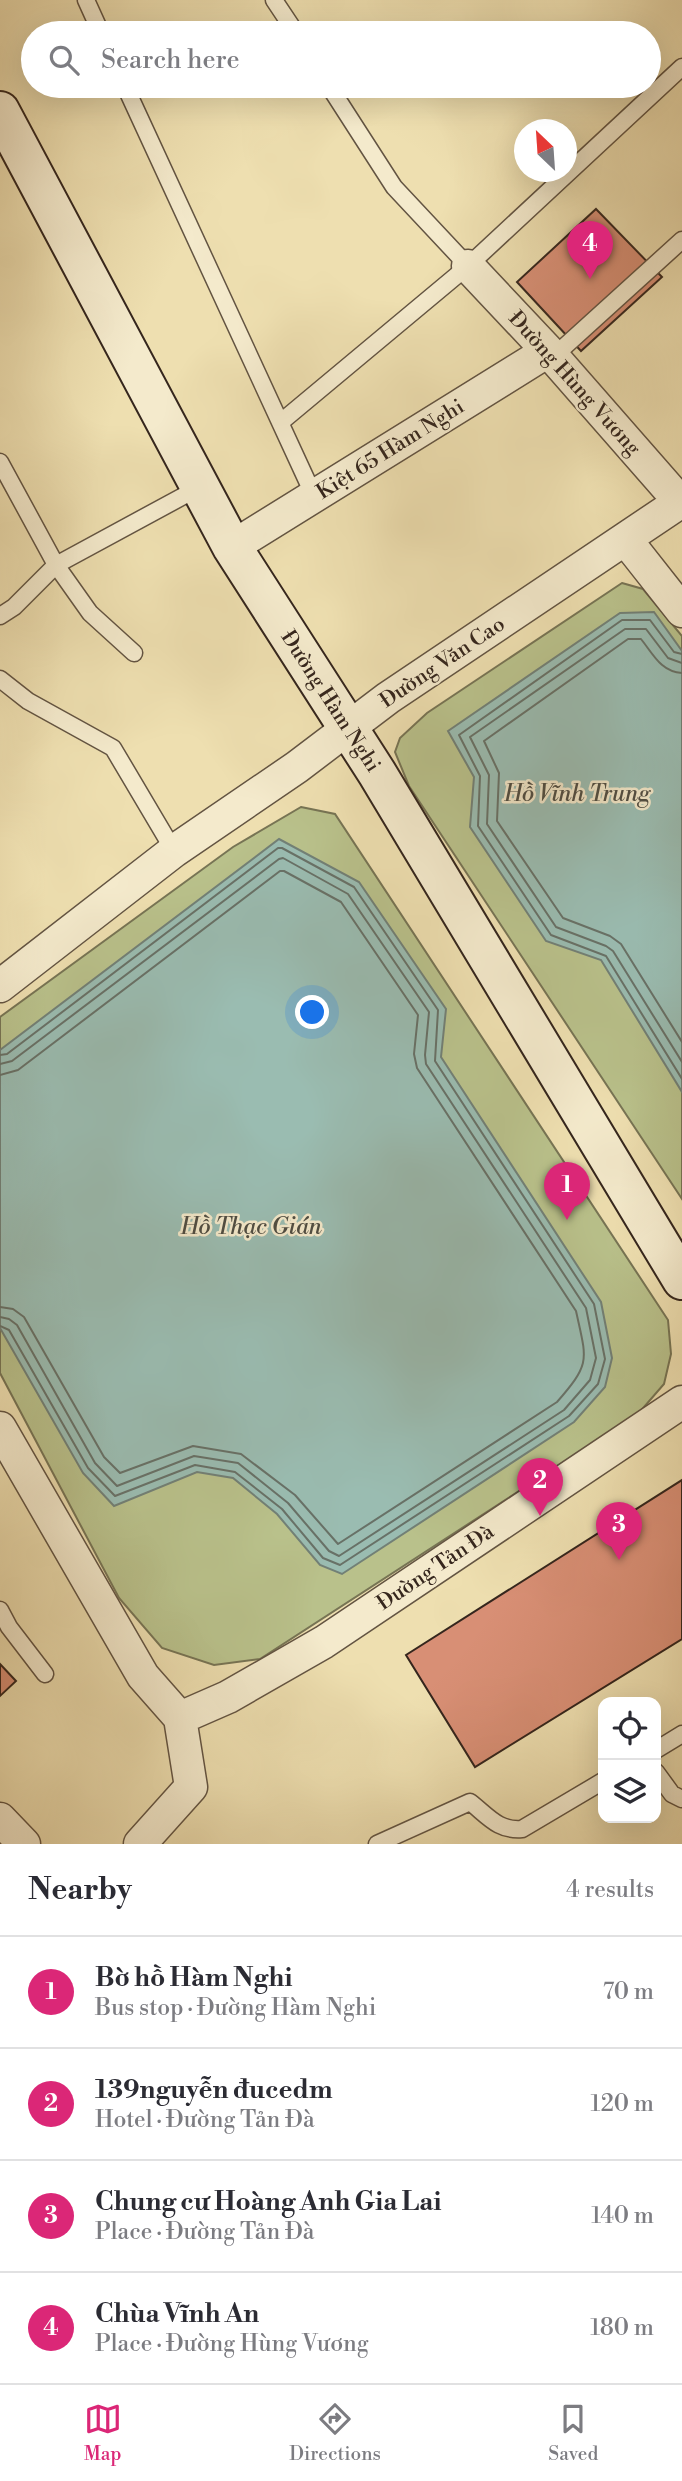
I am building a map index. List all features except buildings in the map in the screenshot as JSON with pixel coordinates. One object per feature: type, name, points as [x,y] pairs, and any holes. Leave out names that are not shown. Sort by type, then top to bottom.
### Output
[{"type":"main road","name":"Đường Hàm Nghi","points":[[0,111],[232,547],[349,728],[682,1280]]},
{"type":"street","name":"Đường Hùng Vương","points":[[468,266],[550,354],[681,503]]},
{"type":"street","name":"Kiệt 65 Hàm Nghi","points":[[232,547],[550,354]]},
{"type":"street","name":"Đường Văn Cao","points":[[0,986],[174,851],[297,767],[388,698],[681,503]]},
{"type":"street","points":[[626,540],[682,611]]},
{"type":"street","name":"Đường Tản Đà","points":[[180,1718],[228,1697],[324,1642],[682,1402]]},
{"type":"street","points":[[0,1428],[142,1676],[180,1718],[191,1787],[140,1844]]},
{"type":"street","points":[[0,1819],[24,1844]]},
{"type":"lane","points":[[86,0],[96,21]]},
{"type":"lane","points":[[274,0],[288,21]]},
{"type":"lane","points":[[661,87],[682,67]]},
{"type":"lane","points":[[131,98],[314,496]]},
{"type":"lane","points":[[337,98],[394,187],[468,266]]},
{"type":"lane","points":[[281,422],[468,266],[649,98]]},
{"type":"lane","points":[[550,354],[682,240]]},
{"type":"lane","points":[[0,462],[56,565],[90,613],[134,653]]},
{"type":"lane","points":[[0,616],[14,607],[56,565],[200,487]]},
{"type":"lane","points":[[0,680],[28,701],[113,748],[174,851]]},
{"type":"lane","points":[[0,1610],[9,1627],[45,1674]]},
{"type":"lane","points":[[661,1747],[682,1734]]},
{"type":"lane","points":[[661,1779],[672,1794],[682,1799]]},
{"type":"lane","points":[[377,1844],[470,1802],[497,1825],[508,1830],[522,1829],[598,1784]]},
{"type":"green space","name":"Hồ Vĩnh Trung","points":[[622,583],[643,589],[682,636],[682,1199],[409,786],[395,752],[400,738],[427,713]]},
{"type":"green space","name":"Hồ Thạc Gián","points":[[301,807],[335,814],[668,1320],[671,1354],[664,1384],[638,1414],[260,1659],[214,1665],[162,1648],[119,1598],[0,1373],[0,1017],[233,847]]},
{"type":"water","name":"Hồ Vĩnh Trung","points":[[654,612],[682,651],[682,1092],[601,960],[546,941],[470,827],[474,777],[448,731],[620,613]]},
{"type":"water","name":"Hồ Thạc Gián","points":[[279,839],[359,882],[446,1009],[441,1057],[601,1302],[612,1358],[605,1387],[574,1422],[342,1574],[320,1565],[277,1514],[233,1478],[197,1472],[114,1506],[83,1473],[0,1328],[0,1050]]},
{"type":"place","name":"Chùa Vĩnh An","points":[[590,279]]},
{"type":"place","name":"Bờ hồ Hàm Nghi","points":[[567,1220]]},
{"type":"place","name":"139nguyễn đucedm","points":[[540,1516]]},
{"type":"place","name":"Chung cư Hoàng Anh Gia Lai","points":[[619,1560]]}]
